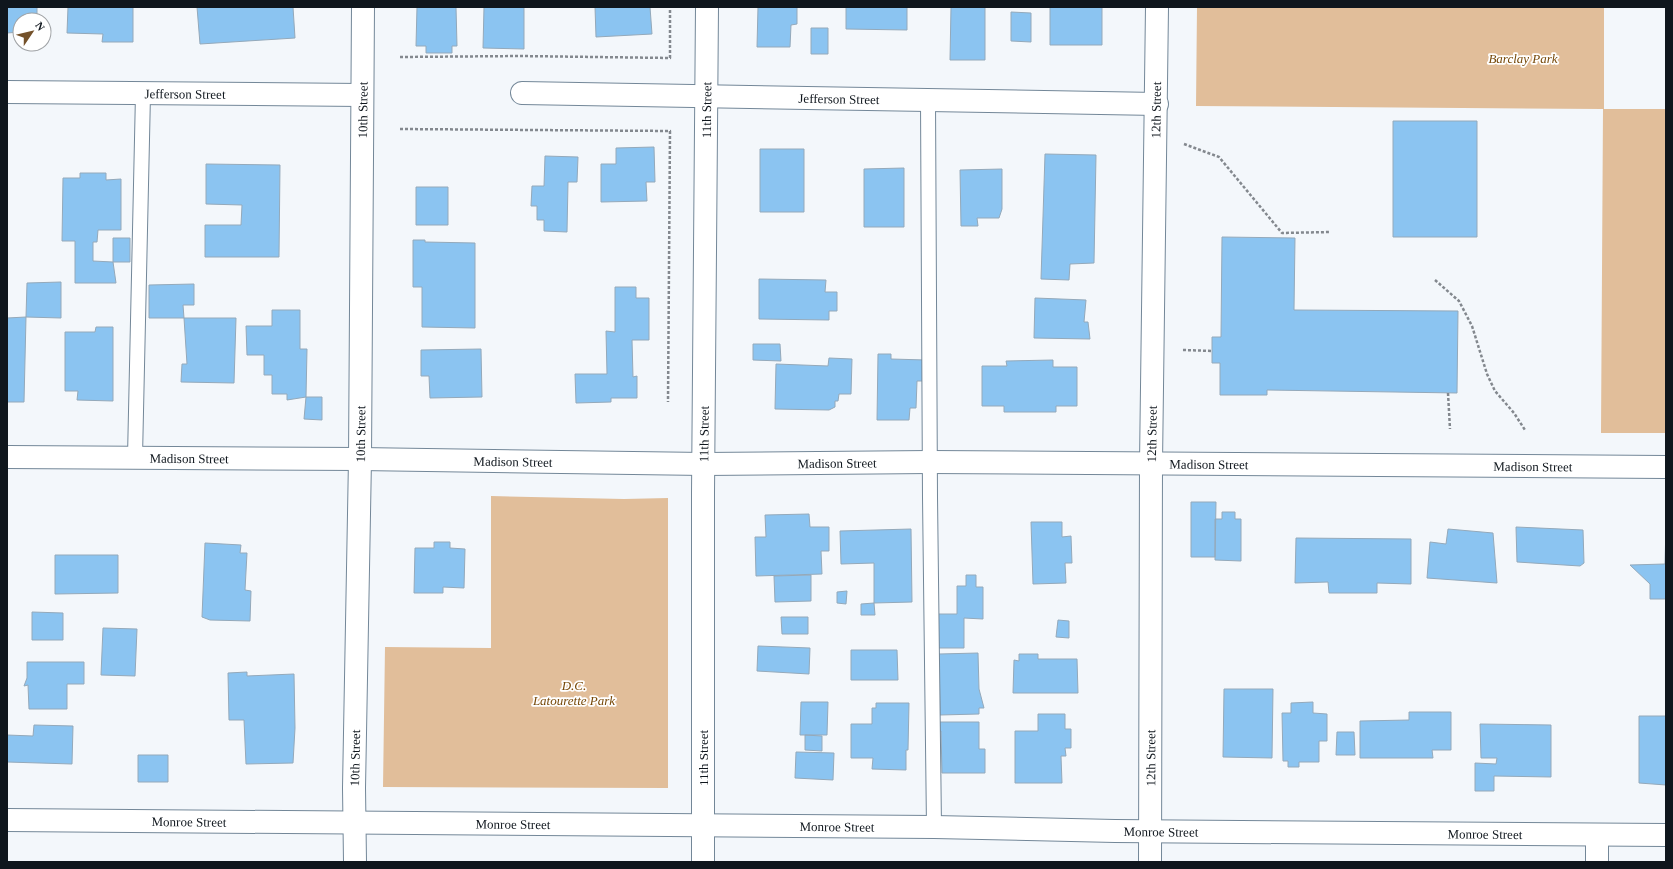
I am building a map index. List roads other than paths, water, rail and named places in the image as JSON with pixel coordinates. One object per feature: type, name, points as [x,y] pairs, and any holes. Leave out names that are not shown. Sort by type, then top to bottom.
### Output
[{"type":"street","name":"10th Street","points":[[355,862],[354,823],[360,459],[363,7]]},
{"type":"street","name":"11th Street","points":[[703,862],[706,95],[708,7]]},
{"type":"street","name":"12th Street","points":[[1150,862],[1151,463],[1157,104],[1157,7]]},
{"type":"street","name":"Jefferson Street","points":[[7,92],[362,95]]},
{"type":"street","name":"Jefferson Street","points":[[522,93],[1157,104]]},
{"type":"street","name":"Madison Street","points":[[7,457],[360,459],[704,464],[930,462],[1666,468]]},
{"type":"street","name":"Monroe Street","points":[[7,820],[934,827],[1150,831],[1666,835]]},
{"type":"street","points":[[1597,835],[1597,862]]},
{"type":"lane","points":[[135,457],[143,94]]},
{"type":"lane","points":[[928,100],[934,827]]},
{"type":"park label","name":"Barclay Park","points":[[1523,58]]},
{"type":"park label","name":"D.C. Latourette Park","points":[[574,692]]}]
